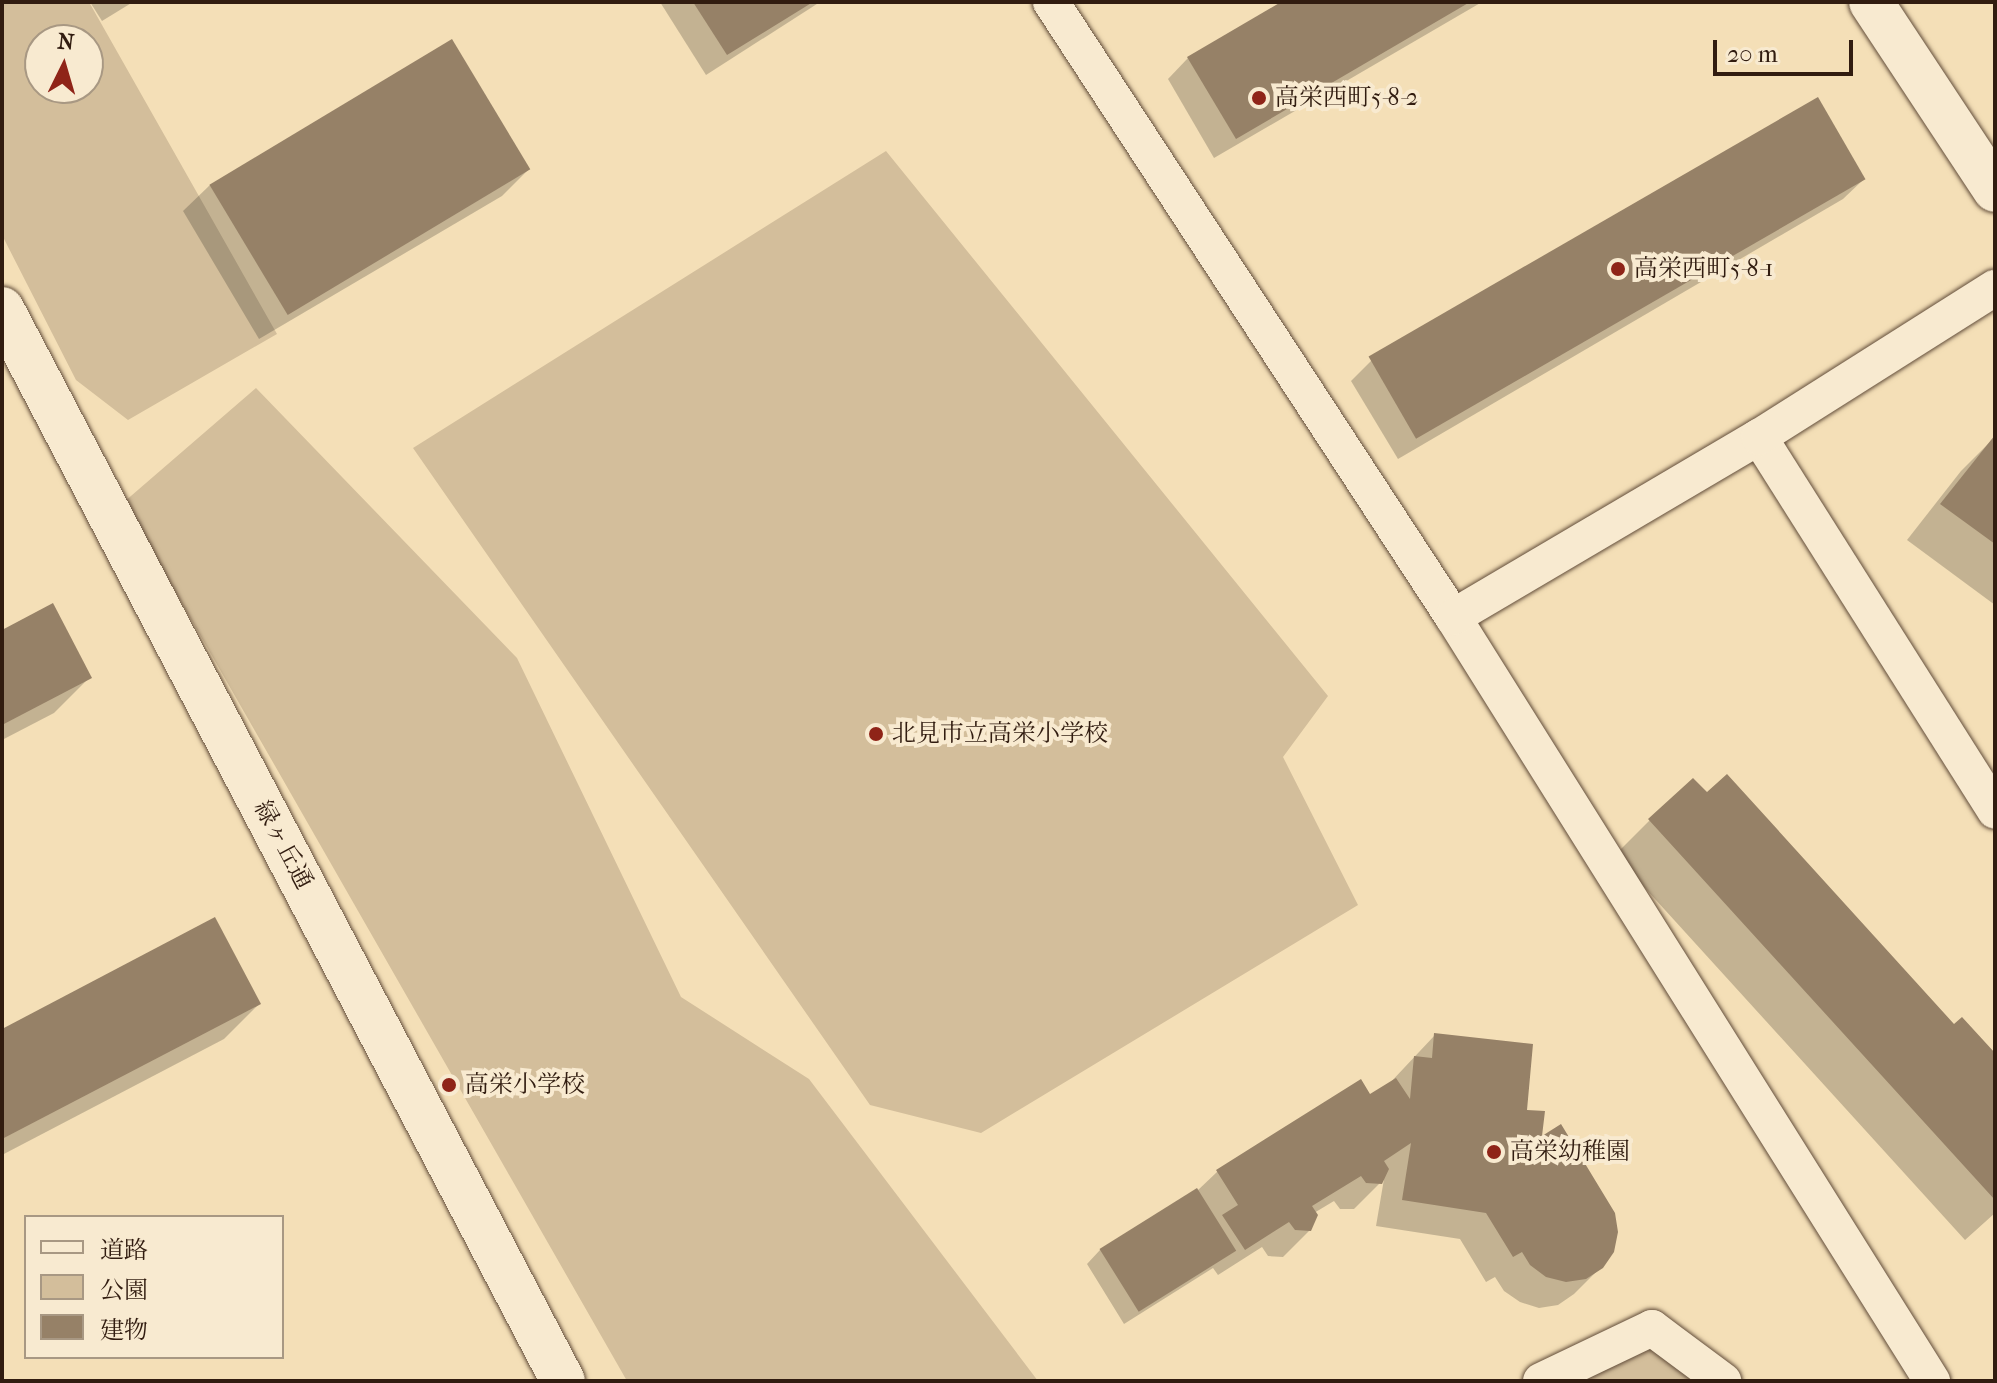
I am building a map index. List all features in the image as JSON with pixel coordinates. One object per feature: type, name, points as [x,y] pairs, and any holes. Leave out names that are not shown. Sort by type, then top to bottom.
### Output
[{"type":"street","points":[[1051,2],[1453,617],[1932,1381]]},
{"type":"street","points":[[1871,2],[1995,190]]},
{"type":"street","points":[[1453,617],[1759,437],[1995,288]]},
{"type":"street","name":"緑ヶ丘通","points":[[2,309],[563,1381]]},
{"type":"street","points":[[1759,437],[1995,811]]},
{"type":"street","points":[[1541,1381],[1652,1328],[1723,1381]]},
{"type":"green space","points":[[2,2],[89,2],[101,24],[24,24],[24,104],[104,104],[104,28],[277,334],[128,420],[76,380],[2,235]]},
{"type":"green space","points":[[886,151],[1328,696],[1283,757],[1358,905],[981,1133],[870,1105],[413,448]]},
{"type":"green space","points":[[256,388],[517,658],[681,997],[809,1079],[1038,1381],[627,1381],[124,502]]},
{"type":"green space","points":[[1652,1328],[1723,1381],[1541,1381]]},
{"type":"building","points":[[693,2],[813,2],[727,55]]},
{"type":"building","name":"高栄西町5-8-2","points":[[1281,2],[1470,2],[1236,139],[1187,57]]},
{"type":"building","points":[[452,39],[530,169],[288,315],[209,185]]},
{"type":"building","name":"高栄西町5-8-1","points":[[1818,97],[1866,179],[1416,439],[1369,356]]},
{"type":"building","points":[[1995,435],[1995,544],[1940,504]]},
{"type":"building","points":[[53,603],[92,678],[2,725],[2,630]]},
{"type":"building","points":[[1727,774],[1954,1024],[1962,1017],[1995,1053],[1995,1200],[1648,819],[1693,778],[1707,792]]},
{"type":"building","points":[[215,917],[261,1004],[2,1139],[2,1029]]},
{"type":"building","name":"高栄幼稚園","points":[[1434,1033],[1533,1044],[1527,1110],[1545,1111],[1542,1136],[1561,1124],[1615,1213],[1618,1232],[1614,1252],[1603,1268],[1586,1279],[1566,1282],[1546,1277],[1530,1265],[1522,1252],[1513,1257],[1486,1213],[1402,1200],[1411,1143],[1384,1161],[1389,1169],[1382,1184],[1366,1183],[1361,1176],[1312,1206],[1318,1215],[1311,1231],[1295,1230],[1289,1222],[1245,1250],[1222,1215],[1238,1205],[1216,1170],[1361,1079],[1370,1094],[1396,1078],[1410,1099],[1414,1056],[1432,1058]]},
{"type":"building","points":[[1197,1188],[1236,1251],[1139,1312],[1099,1249]]},
{"type":"place","name":"高栄西町5-8-2","points":[[1259,98]]},
{"type":"place","name":"高栄西町5-8-1","points":[[1618,269]]},
{"type":"place","name":"北見市立高栄小学校","points":[[876,734]]},
{"type":"place","name":"高栄小学校","points":[[449,1085]]},
{"type":"place","name":"高栄幼稚園","points":[[1494,1152]]}]
